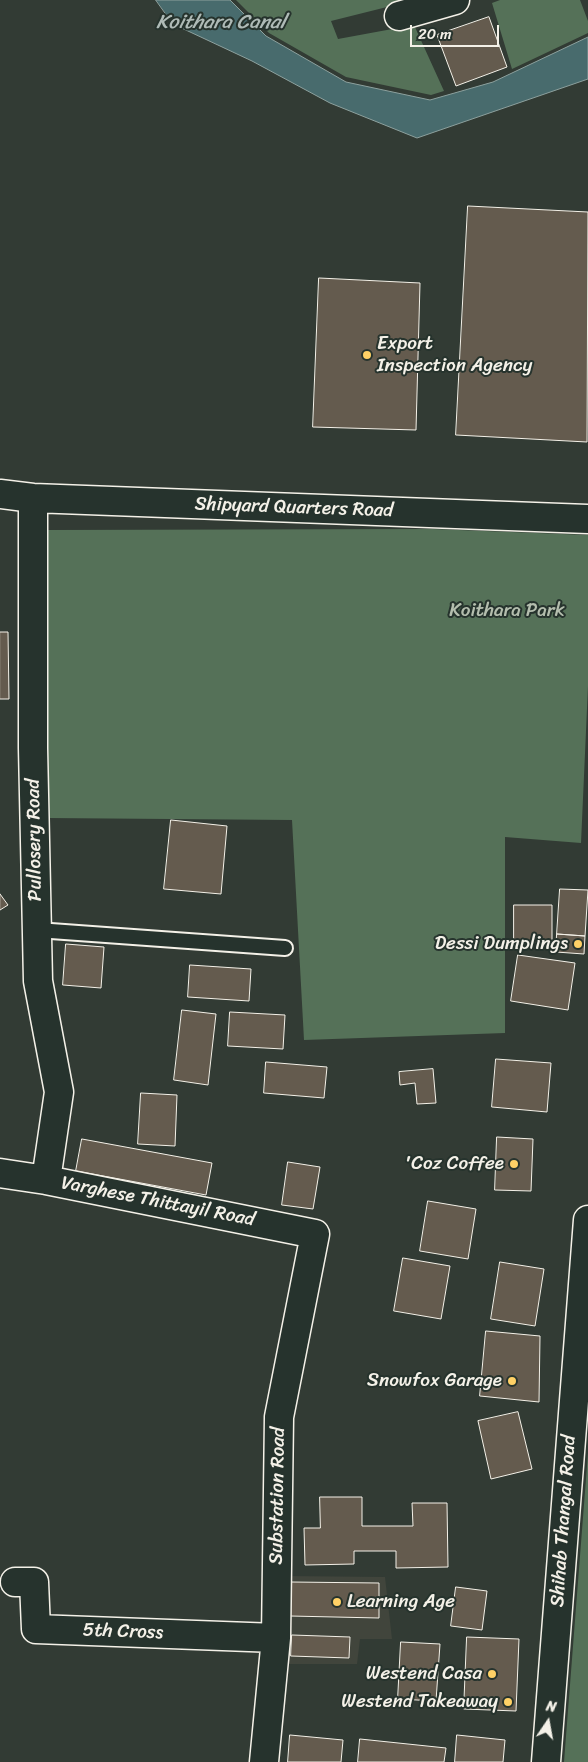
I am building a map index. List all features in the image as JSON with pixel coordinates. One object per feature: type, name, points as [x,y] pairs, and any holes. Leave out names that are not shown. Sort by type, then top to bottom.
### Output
[{"type":"street","points":[[399,16],[455,0]]},
{"type":"street","name":"Shipyard Quarters Road","points":[[0,494],[33,498],[588,519]]},
{"type":"street","name":"Pullosery Road","points":[[33,498],[33,748],[38,981],[59,1092],[46,1180]]},
{"type":"street","name":"Varghese Thittayil Road","points":[[0,1173],[46,1180],[315,1234]]},
{"type":"street","name":"Shihab Thangal Road","points":[[546,1762],[588,1220]]},
{"type":"street","name":"Substation Road","points":[[264,1762],[276,1638],[279,1417],[315,1234]]},
{"type":"street","name":"5th Cross","points":[[15,1582],[34,1582],[36,1629],[276,1638]]},
{"type":"lane","points":[[36,930],[285,948]]},
{"type":"shaded area","name":"Learning Age","points":[[284,1576],[385,1577],[392,1639],[360,1639],[357,1664],[286,1664]]},
{"type":"green space","points":[[236,0],[415,0],[331,21],[338,39],[414,25],[444,91],[431,95],[346,77],[269,33]]},
{"type":"green space","points":[[500,0],[580,0],[588,21],[588,33],[512,69],[492,3]]},
{"type":"green space","name":"Koithara Park","points":[[433,529],[588,535],[588,686],[581,843],[505,837],[505,1033],[304,1040],[292,820],[47,818],[48,530]]},
{"type":"green space","points":[[588,1453],[588,1762],[564,1762]]},
{"type":"water","name":"Koithara Canal","points":[[156,0],[230,0],[266,36],[346,82],[430,100],[493,82],[588,37],[588,79],[417,138],[330,103],[252,61],[173,24]]},
{"type":"building","points":[[489,17],[507,67],[456,86],[437,35]]},
{"type":"building","points":[[468,206],[588,212],[587,442],[456,435]]},
{"type":"building","name":"Export Inspection Agency","points":[[319,278],[420,283],[416,430],[313,427]]},
{"type":"building","points":[[0,632],[8,632],[9,699],[0,699]]},
{"type":"building","points":[[171,820],[227,826],[221,894],[164,889]]},
{"type":"building","points":[[560,889],[588,890],[585,936],[557,934]]},
{"type":"building","points":[[0,894],[8,905],[0,910]]},
{"type":"building","points":[[514,905],[552,905],[552,943],[514,943]]},
{"type":"building","points":[[557,934],[585,936],[584,954],[556,952]]},
{"type":"building","points":[[66,944],[104,947],[101,988],[63,985]]},
{"type":"building","points":[[518,955],[575,963],[568,1010],[511,1001]]},
{"type":"building","points":[[190,965],[251,969],[249,1001],[188,997]]},
{"type":"building","points":[[182,1010],[216,1014],[208,1085],[174,1080]]},
{"type":"building","points":[[230,1012],[285,1015],[283,1049],[228,1046]]},
{"type":"building","points":[[496,1059],[551,1063],[547,1112],[492,1107]]},
{"type":"building","points":[[266,1062],[327,1067],[324,1098],[264,1093]]},
{"type":"building","points":[[433,1069],[436,1103],[417,1104],[415,1083],[400,1085],[399,1072]]},
{"type":"building","points":[[141,1093],[177,1095],[175,1146],[138,1144]]},
{"type":"building","name":"'Coz Coffee","points":[[497,1137],[533,1139],[531,1191],[495,1190]]},
{"type":"building","points":[[82,1139],[212,1163],[206,1195],[76,1171]]},
{"type":"building","points":[[288,1162],[320,1167],[313,1209],[282,1205]]},
{"type":"building","points":[[428,1201],[476,1209],[468,1259],[420,1251]]},
{"type":"building","points":[[403,1258],[450,1266],[441,1319],[394,1311]]},
{"type":"building","points":[[500,1262],[544,1269],[535,1326],[491,1319]]},
{"type":"building","points":[[486,1331],[540,1336],[539,1402],[480,1396]]},
{"type":"building","points":[[518,1412],[532,1469],[491,1479],[478,1421]]},
{"type":"building","points":[[320,1497],[362,1497],[362,1526],[413,1526],[412,1503],[447,1503],[448,1567],[396,1568],[396,1551],[354,1551],[354,1564],[305,1565],[304,1528],[320,1528]]},
{"type":"building","points":[[290,1582],[379,1583],[379,1618],[290,1616]]},
{"type":"building","points":[[456,1587],[487,1591],[482,1630],[451,1626]]},
{"type":"building","points":[[292,1635],[350,1637],[349,1658],[291,1656]]},
{"type":"building","name":"Westend Casa","points":[[467,1637],[519,1639],[516,1711],[464,1709]]},
{"type":"building","points":[[401,1642],[440,1644],[436,1701],[398,1699]]},
{"type":"building","points":[[290,1735],[343,1740],[341,1762],[288,1762]]},
{"type":"building","points":[[457,1735],[505,1740],[503,1762],[455,1762]]},
{"type":"building","points":[[360,1739],[446,1748],[444,1762],[358,1762]]},
{"type":"place","name":"Export Inspection Agency","points":[[367,355]]},
{"type":"place","name":"Dessi Dumplings","points":[[578,944]]},
{"type":"place","name":"'Coz Coffee","points":[[514,1164]]},
{"type":"place","name":"Snowfox Garage","points":[[512,1381]]},
{"type":"place","name":"Learning Age","points":[[337,1602]]},
{"type":"place","name":"Westend Casa","points":[[492,1674]]},
{"type":"place","name":"Westend Takeaway","points":[[508,1702]]}]
